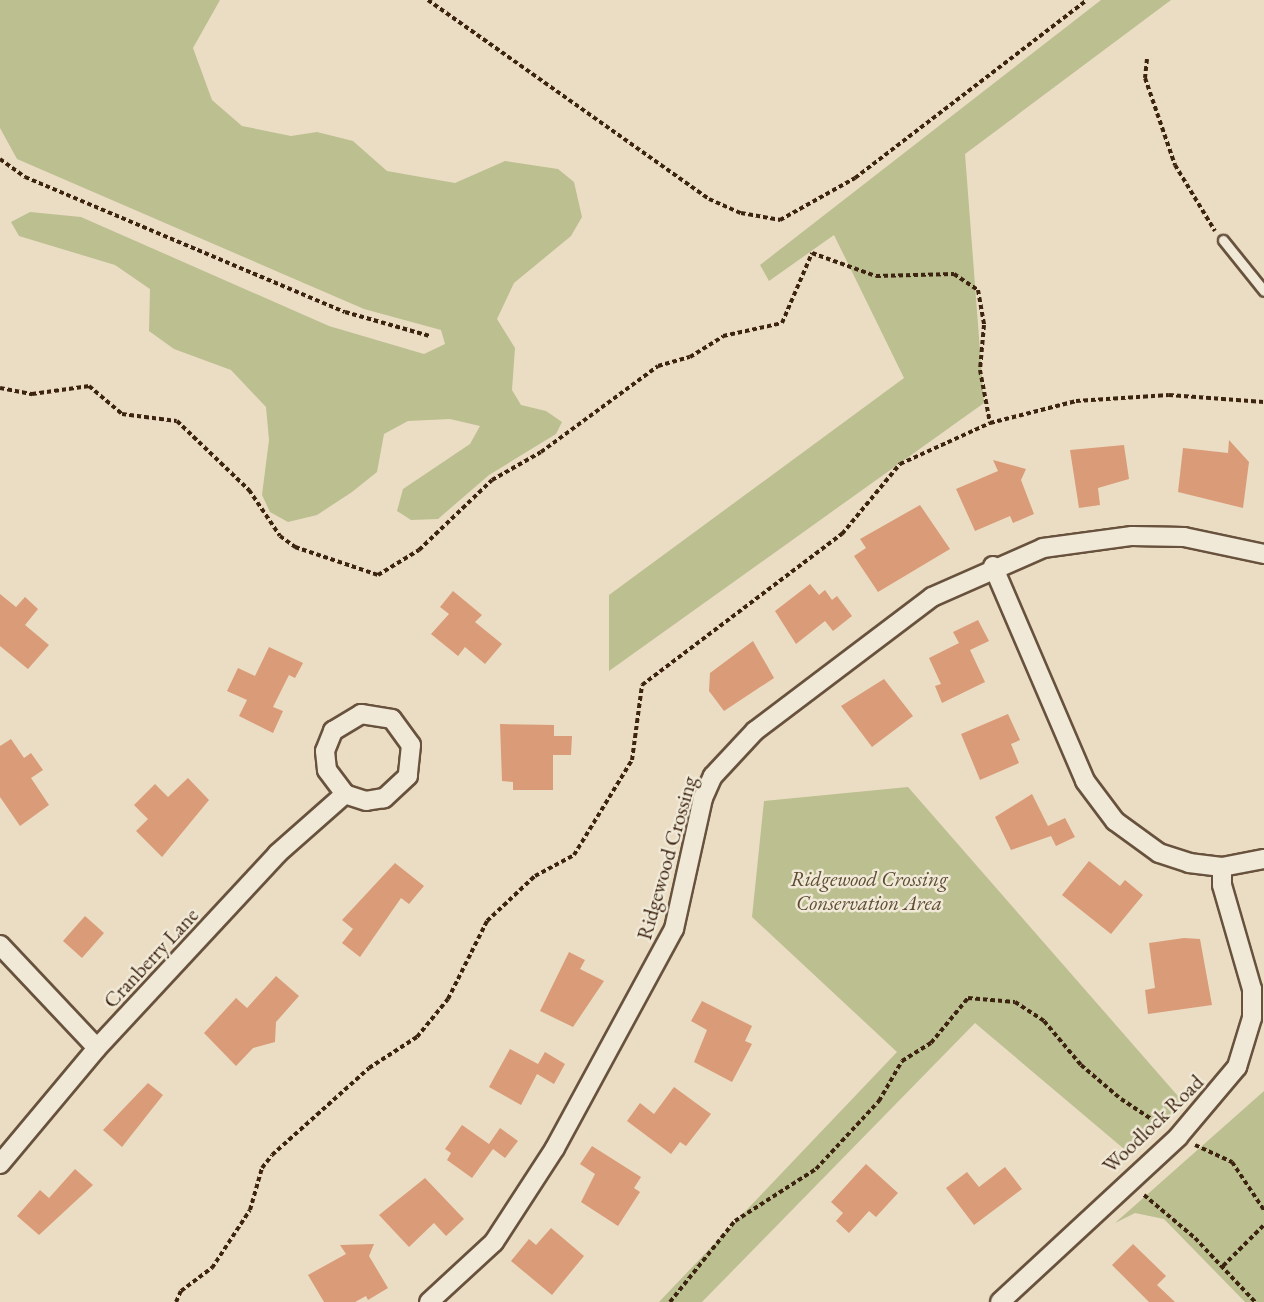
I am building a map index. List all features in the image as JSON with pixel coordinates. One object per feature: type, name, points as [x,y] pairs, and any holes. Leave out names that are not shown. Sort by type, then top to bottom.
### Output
[{"type":"street","name":"Ridgewood Crossing","points":[[429,1302],[514,1217],[645,986],[674,929],[703,798],[713,776],[755,731],[932,597],[993,566],[1043,548],[1132,536],[1184,537],[1264,554]]},
{"type":"street","points":[[993,566],[1099,802],[1137,840],[1159,853],[1222,867],[1264,859]]},
{"type":"street","points":[[361,714],[392,719],[411,745],[408,776],[384,798],[366,801],[345,794],[327,770],[325,751],[333,731],[361,714]]},
{"type":"street","name":"Cranberry Lane","points":[[0,1164],[97,1048],[277,854],[345,794]]},
{"type":"street","name":"Woodlock Road","points":[[1000,1302],[1178,1137],[1237,1067],[1252,1018],[1249,963],[1222,885],[1222,867]]},
{"type":"street","points":[[0,945],[97,1048]]},
{"type":"lane","points":[[1223,240],[1264,291]]},
{"type":"path","points":[[428,0],[708,199],[741,213],[780,220],[855,178],[1087,0]]},
{"type":"path","points":[[1148,59],[1145,78],[1176,165],[1223,240]]},
{"type":"path","points":[[0,159],[25,177],[345,312],[430,336]]},
{"type":"path","points":[[0,388],[32,394],[89,386],[122,414],[177,421],[249,490],[280,536],[295,547],[378,575],[419,550],[492,480],[541,452],[657,366],[690,357],[723,336],[782,323],[812,253],[876,276],[954,274],[978,290],[984,314],[980,370],[990,423]]},
{"type":"path","points":[[176,1302],[181,1291],[212,1268],[250,1210],[262,1168],[272,1155],[369,1068],[417,1037],[448,999],[487,921],[535,876],[574,855],[632,760],[642,685],[842,534],[900,464],[990,423],[1043,407],[1116,397],[1169,395],[1264,402]]},
{"type":"path","points":[[670,1302],[735,1221],[816,1169],[879,1101],[902,1061],[931,1043],[968,998],[1015,1002],[1044,1022],[1081,1065],[1121,1099],[1178,1137],[1232,1162],[1264,1210]]},
{"type":"path","points":[[1127,1182],[1223,1266],[1255,1302]]},
{"type":"path","points":[[1223,1266],[1264,1225]]},
{"type":"green space","points":[[0,0],[220,0],[193,48],[212,100],[242,126],[291,136],[317,132],[353,141],[387,171],[455,183],[505,161],[558,169],[574,182],[582,217],[571,236],[514,283],[497,319],[515,348],[512,390],[521,405],[546,411],[562,422],[556,434],[489,475],[438,519],[411,520],[397,511],[403,489],[470,444],[480,426],[450,419],[408,421],[384,434],[377,472],[352,492],[317,515],[288,522],[270,512],[262,495],[269,440],[266,407],[231,370],[174,349],[149,331],[150,289],[115,265],[19,236],[11,222],[30,212],[81,217],[329,326],[424,354],[445,344],[441,330],[364,309],[17,159],[0,128]]},
{"type":"green space","points":[[1101,0],[1171,0],[965,154],[984,403],[609,671],[609,595],[904,378],[834,235],[769,281],[760,265]]},
{"type":"green space","name":"Ridgewood Crossing Conservation Area","points":[[908,787],[1184,1103],[1130,1154],[975,1023],[702,1302],[659,1302],[897,1052],[752,917],[764,801]]},
{"type":"green space","points":[[1264,1091],[1264,1302],[1245,1302],[1164,1219],[1135,1213],[1115,1223]]},
{"type":"building","points":[[1229,440],[1249,462],[1243,508],[1178,492],[1183,448],[1228,453]]},
{"type":"building","points":[[1124,445],[1129,479],[1098,488],[1100,505],[1079,508],[1070,450]]},
{"type":"building","points":[[993,460],[1026,469],[1021,480],[1034,514],[1013,523],[1010,516],[975,531],[956,489],[998,471]]},
{"type":"building","points":[[920,505],[950,549],[878,592],[854,556],[866,548],[860,539]]},
{"type":"building","points":[[810,584],[819,595],[825,590],[832,600],[837,596],[852,616],[833,631],[825,621],[796,644],[775,611]]},
{"type":"building","points":[[453,591],[482,615],[475,622],[502,644],[485,664],[465,647],[458,656],[431,634],[449,614],[440,607]]},
{"type":"building","points":[[0,594],[16,607],[25,597],[38,609],[25,625],[49,645],[28,669],[0,646]]},
{"type":"building","points":[[978,620],[989,641],[970,650],[985,682],[942,703],[935,686],[941,684],[929,658],[959,643],[953,632]]},
{"type":"building","points":[[753,641],[774,678],[724,711],[709,691],[710,673]]},
{"type":"building","points":[[269,647],[303,663],[295,678],[289,675],[273,707],[283,711],[273,733],[239,716],[247,700],[227,691],[238,668],[255,676]]},
{"type":"building","points":[[884,679],[913,716],[872,747],[841,706]]},
{"type":"building","points":[[1008,714],[1020,740],[1011,744],[1019,763],[980,780],[961,734]]},
{"type":"building","points":[[500,724],[554,725],[554,736],[572,736],[571,755],[553,755],[553,790],[513,790],[513,782],[502,781]]},
{"type":"building","points":[[11,739],[24,758],[31,753],[43,770],[31,778],[49,805],[20,826],[0,797],[0,746]]},
{"type":"building","points":[[188,778],[209,800],[162,857],[136,831],[148,819],[134,805],[155,784],[168,797]]},
{"type":"building","points":[[1032,794],[1048,826],[1065,818],[1075,837],[1056,846],[1051,836],[1011,850],[995,817]]},
{"type":"building","points":[[1089,861],[1120,886],[1125,880],[1143,895],[1111,934],[1062,895]]},
{"type":"building","points":[[395,863],[424,886],[409,904],[401,898],[360,957],[342,943],[353,929],[342,920]]},
{"type":"building","points":[[85,916],[104,933],[82,958],[63,941]]},
{"type":"building","points":[[1184,938],[1200,939],[1212,1005],[1148,1014],[1145,990],[1155,988],[1149,943]]},
{"type":"building","points":[[569,952],[585,960],[580,969],[604,981],[573,1027],[540,1011]]},
{"type":"building","points":[[276,976],[299,996],[276,1022],[275,1042],[253,1048],[236,1066],[204,1033],[236,998],[247,1008]]},
{"type":"building","points":[[702,1001],[752,1026],[745,1041],[752,1044],[732,1082],[694,1062],[707,1030],[691,1021]]},
{"type":"building","points":[[510,1049],[538,1064],[545,1052],[565,1064],[554,1084],[537,1074],[521,1105],[489,1087]]},
{"type":"building","points":[[148,1083],[163,1095],[122,1147],[103,1130]]},
{"type":"building","points":[[674,1087],[711,1114],[686,1146],[680,1142],[671,1154],[627,1121],[640,1103],[654,1114]]},
{"type":"building","points":[[462,1125],[489,1144],[500,1128],[518,1141],[505,1158],[493,1149],[472,1178],[447,1160],[451,1153],[445,1149]]},
{"type":"building","points":[[592,1146],[641,1177],[634,1188],[640,1192],[618,1226],[581,1202],[595,1174],[580,1164]]},
{"type":"building","points":[[866,1164],[898,1193],[876,1217],[869,1211],[849,1233],[836,1221],[843,1213],[831,1202]]},
{"type":"building","points":[[1005,1167],[1022,1189],[974,1225],[946,1188],[967,1172],[979,1187]]},
{"type":"building","points":[[75,1169],[93,1185],[39,1235],[17,1216],[40,1190],[49,1198]]},
{"type":"building","points":[[425,1178],[464,1219],[446,1236],[434,1223],[409,1247],[379,1215]]},
{"type":"building","points":[[551,1228],[584,1256],[552,1295],[511,1261],[529,1239],[536,1245]]},
{"type":"building","points":[[374,1244],[369,1256],[388,1288],[368,1300],[366,1296],[355,1302],[324,1302],[308,1275],[346,1254],[340,1245]]},
{"type":"building","points":[[1133,1244],[1166,1276],[1157,1285],[1175,1302],[1149,1302],[1112,1265]]}]
